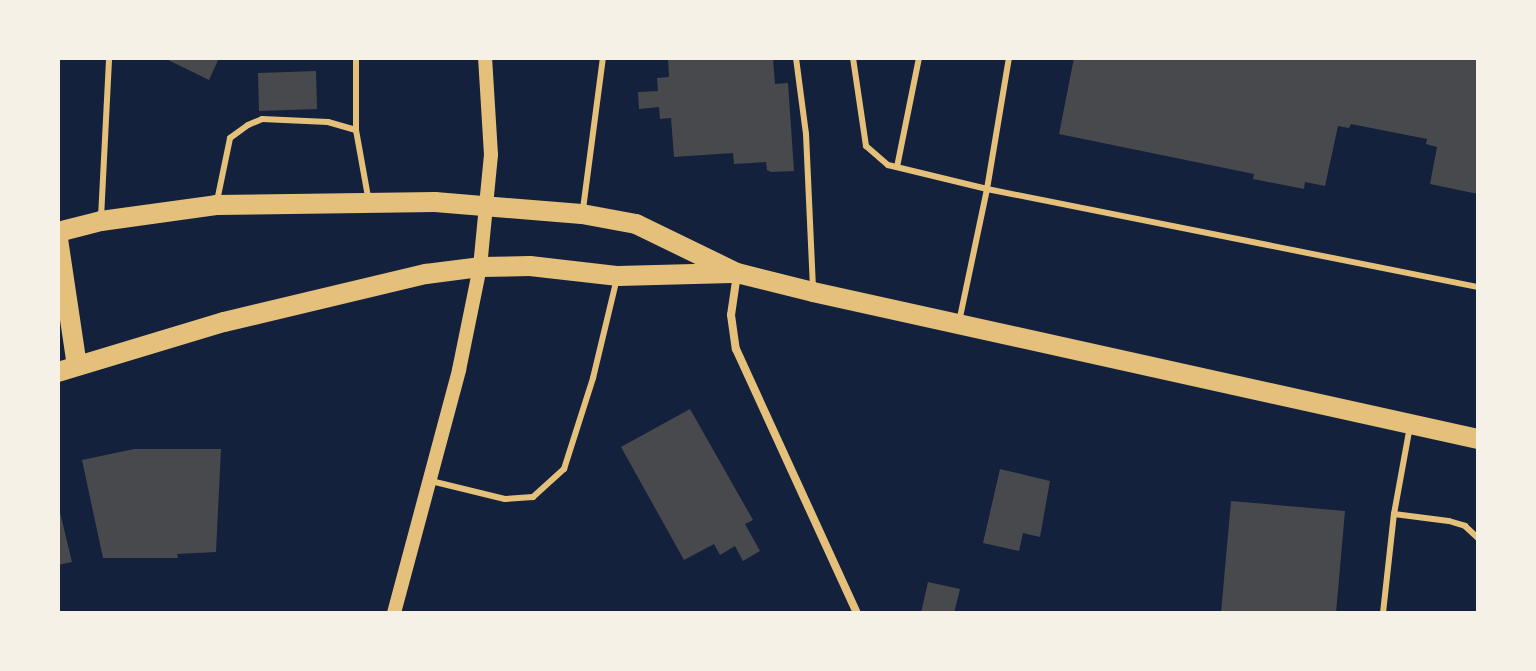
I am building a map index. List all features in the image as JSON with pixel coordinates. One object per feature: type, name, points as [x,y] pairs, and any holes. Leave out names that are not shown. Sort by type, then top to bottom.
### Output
[{"type":"main road","points":[[58,232],[101,221],[216,205],[369,200],[489,204],[582,214],[636,224],[737,273],[958,326],[1478,439]]},
{"type":"main road","points":[[58,239],[67,369],[302,301],[426,274],[480,267],[530,266],[618,276],[737,273]]},
{"type":"street","points":[[394,613],[459,370],[480,267],[489,204],[491,155],[485,58]]},
{"type":"street","points":[[737,273],[731,315],[736,349],[857,613]]},
{"type":"lane","points":[[101,221],[109,58]]},
{"type":"lane","points":[[356,58],[356,130],[369,200]]},
{"type":"lane","points":[[582,214],[603,58]]},
{"type":"lane","points":[[796,58],[807,148],[813,292]]},
{"type":"lane","points":[[853,58],[866,146],[888,165],[987,189],[1478,287]]},
{"type":"lane","points":[[897,167],[919,58]]},
{"type":"lane","points":[[958,326],[987,189],[1009,58]]},
{"type":"lane","points":[[216,205],[230,138],[248,125],[262,119],[328,122],[356,130]]},
{"type":"lane","points":[[431,481],[505,499],[533,497],[564,469],[593,378],[618,276]]},
{"type":"lane","points":[[1383,613],[1394,514],[1410,426]]},
{"type":"lane","points":[[1394,514],[1449,521],[1465,526],[1478,538]]},
{"type":"building","points":[[164,58],[219,58],[209,80]]},
{"type":"building","points":[[668,58],[773,58],[775,84],[788,83],[794,171],[771,172],[767,170],[766,162],[734,164],[733,153],[674,157],[671,118],[660,119],[659,107],[639,109],[638,92],[658,91],[657,78],[669,77]]},
{"type":"building","points":[[1074,58],[1478,58],[1478,194],[1430,184],[1437,147],[1426,144],[1427,139],[1351,124],[1349,128],[1338,126],[1325,186],[1305,182],[1304,189],[1253,179],[1254,174],[1059,134]]},
{"type":"building","points":[[316,71],[317,109],[259,111],[258,73]]},
{"type":"building","points":[[690,409],[753,520],[745,524],[760,551],[743,561],[735,546],[720,555],[714,544],[684,560],[621,447]]},
{"type":"building","points":[[134,449],[221,449],[216,552],[177,554],[178,558],[103,558],[82,460]]},
{"type":"building","points":[[1000,469],[1050,481],[1040,537],[1023,533],[1019,551],[983,543]]},
{"type":"building","points":[[1231,501],[1345,511],[1336,613],[1221,613]]},
{"type":"building","points":[[58,504],[72,562],[58,565]]},
{"type":"building","points":[[928,582],[960,589],[954,613],[921,613]]}]
